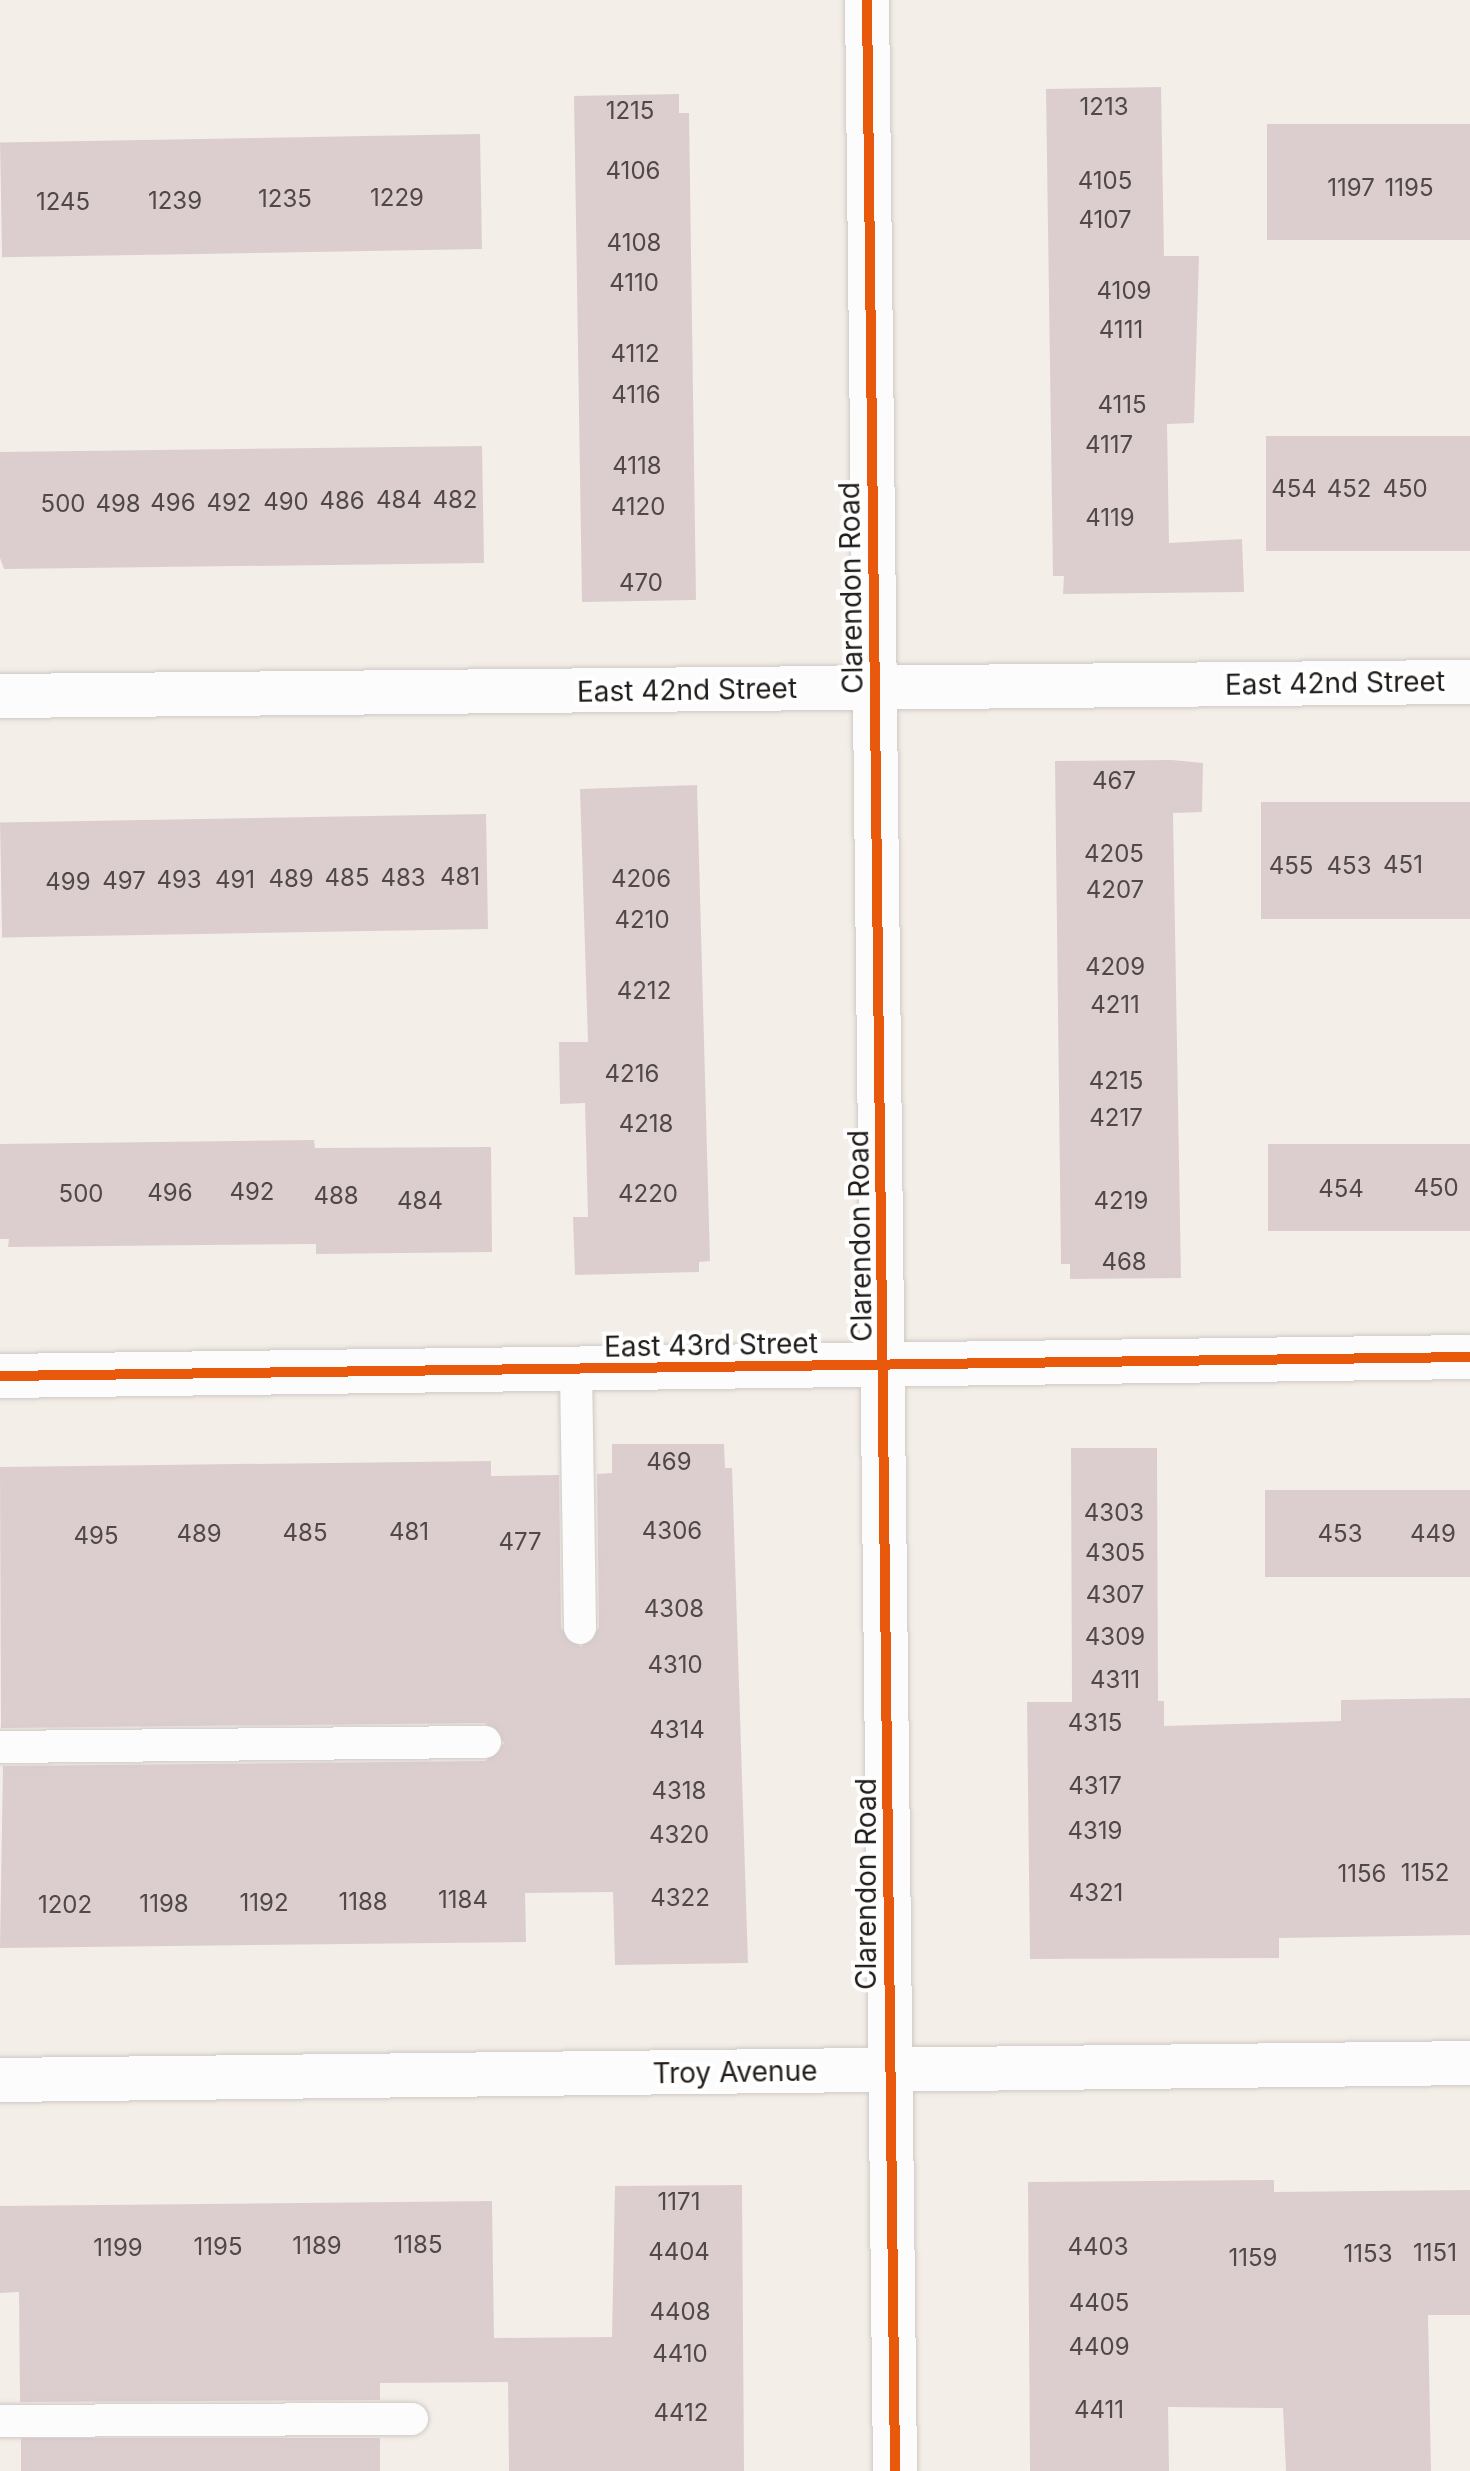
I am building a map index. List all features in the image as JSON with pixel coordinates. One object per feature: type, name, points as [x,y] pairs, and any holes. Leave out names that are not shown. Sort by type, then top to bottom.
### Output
[{"type":"street","name":"Clarendon Road","points":[[867,0],[885,1368],[895,2471]]},
{"type":"street","name":"East 42nd Street","points":[[0,696],[1470,682]]},
{"type":"street","name":"East 43rd Street","points":[[0,1376],[885,1368],[1470,1357]]},
{"type":"street","name":"Troy Avenue","points":[[0,2080],[1470,2063]]},
{"type":"lane","points":[[576,1371],[580,1628]]},
{"type":"lane","points":[[0,1747],[485,1742]]},
{"type":"lane","points":[[0,2421],[412,2419]]},
{"type":"building","points":[[1161,87],[1164,256],[1199,256],[1194,423],[1167,424],[1169,543],[1242,539],[1244,592],[1063,594],[1064,576],[1053,576],[1046,89]]},
{"type":"building","points":[[679,94],[679,113],[689,113],[696,600],[582,602],[574,96]]},
{"type":"building","points":[[1267,124],[1470,124],[1470,240],[1267,240]]},
{"type":"building","points":[[480,134],[482,249],[2,257],[0,142]]},
{"type":"building","points":[[1266,436],[1470,436],[1470,551],[1266,551]]},
{"type":"building","points":[[482,446],[484,563],[4,569],[0,558],[0,452]]},
{"type":"building","points":[[1172,760],[1203,763],[1202,812],[1173,813],[1181,1278],[1070,1279],[1070,1264],[1061,1264],[1055,761]]},
{"type":"building","points":[[697,785],[710,1261],[699,1262],[699,1272],[575,1275],[573,1217],[588,1217],[585,1103],[560,1104],[559,1042],[588,1042],[580,789]]},
{"type":"building","points":[[1261,802],[1470,802],[1470,919],[1261,919]]},
{"type":"building","points":[[486,814],[488,929],[2,937],[0,822]]},
{"type":"building","points":[[314,1140],[315,1148],[491,1147],[492,1252],[316,1254],[316,1244],[8,1247],[9,1239],[0,1239],[0,1144]]},
{"type":"building","points":[[1268,1144],[1470,1144],[1470,1231],[1268,1231]]},
{"type":"building","points":[[612,1444],[724,1444],[725,1468],[732,1468],[748,1963],[615,1965],[613,1892],[525,1893],[526,1942],[0,1948],[3,1766],[485,1761],[504,1743],[485,1723],[1,1728],[0,1467],[491,1461],[491,1476],[559,1475],[561,1628],[581,1647],[599,1628],[597,1474],[612,1473]]},
{"type":"building","points":[[1071,1448],[1157,1448],[1158,1701],[1164,1701],[1164,1726],[1341,1721],[1341,1700],[1470,1698],[1470,1935],[1279,1938],[1279,1958],[1030,1959],[1027,1702],[1072,1702]]},
{"type":"building","points":[[1265,1490],[1470,1490],[1470,1577],[1265,1577]]},
{"type":"building","points":[[1274,2180],[1274,2192],[1470,2190],[1470,2315],[1428,2315],[1431,2471],[1286,2471],[1283,2408],[1168,2407],[1169,2471],[1030,2471],[1028,2182]]},
{"type":"building","points":[[742,2185],[744,2471],[509,2471],[508,2382],[380,2383],[380,2400],[20,2402],[19,2292],[0,2293],[0,2206],[492,2201],[494,2338],[612,2337],[615,2186]]},
{"type":"building","points":[[21,2438],[380,2438],[380,2471],[21,2471]]},
{"type":"cycle path","points":[[867,0],[895,2471]]},
{"type":"cycle path","points":[[0,1376],[1470,1357]]}]
